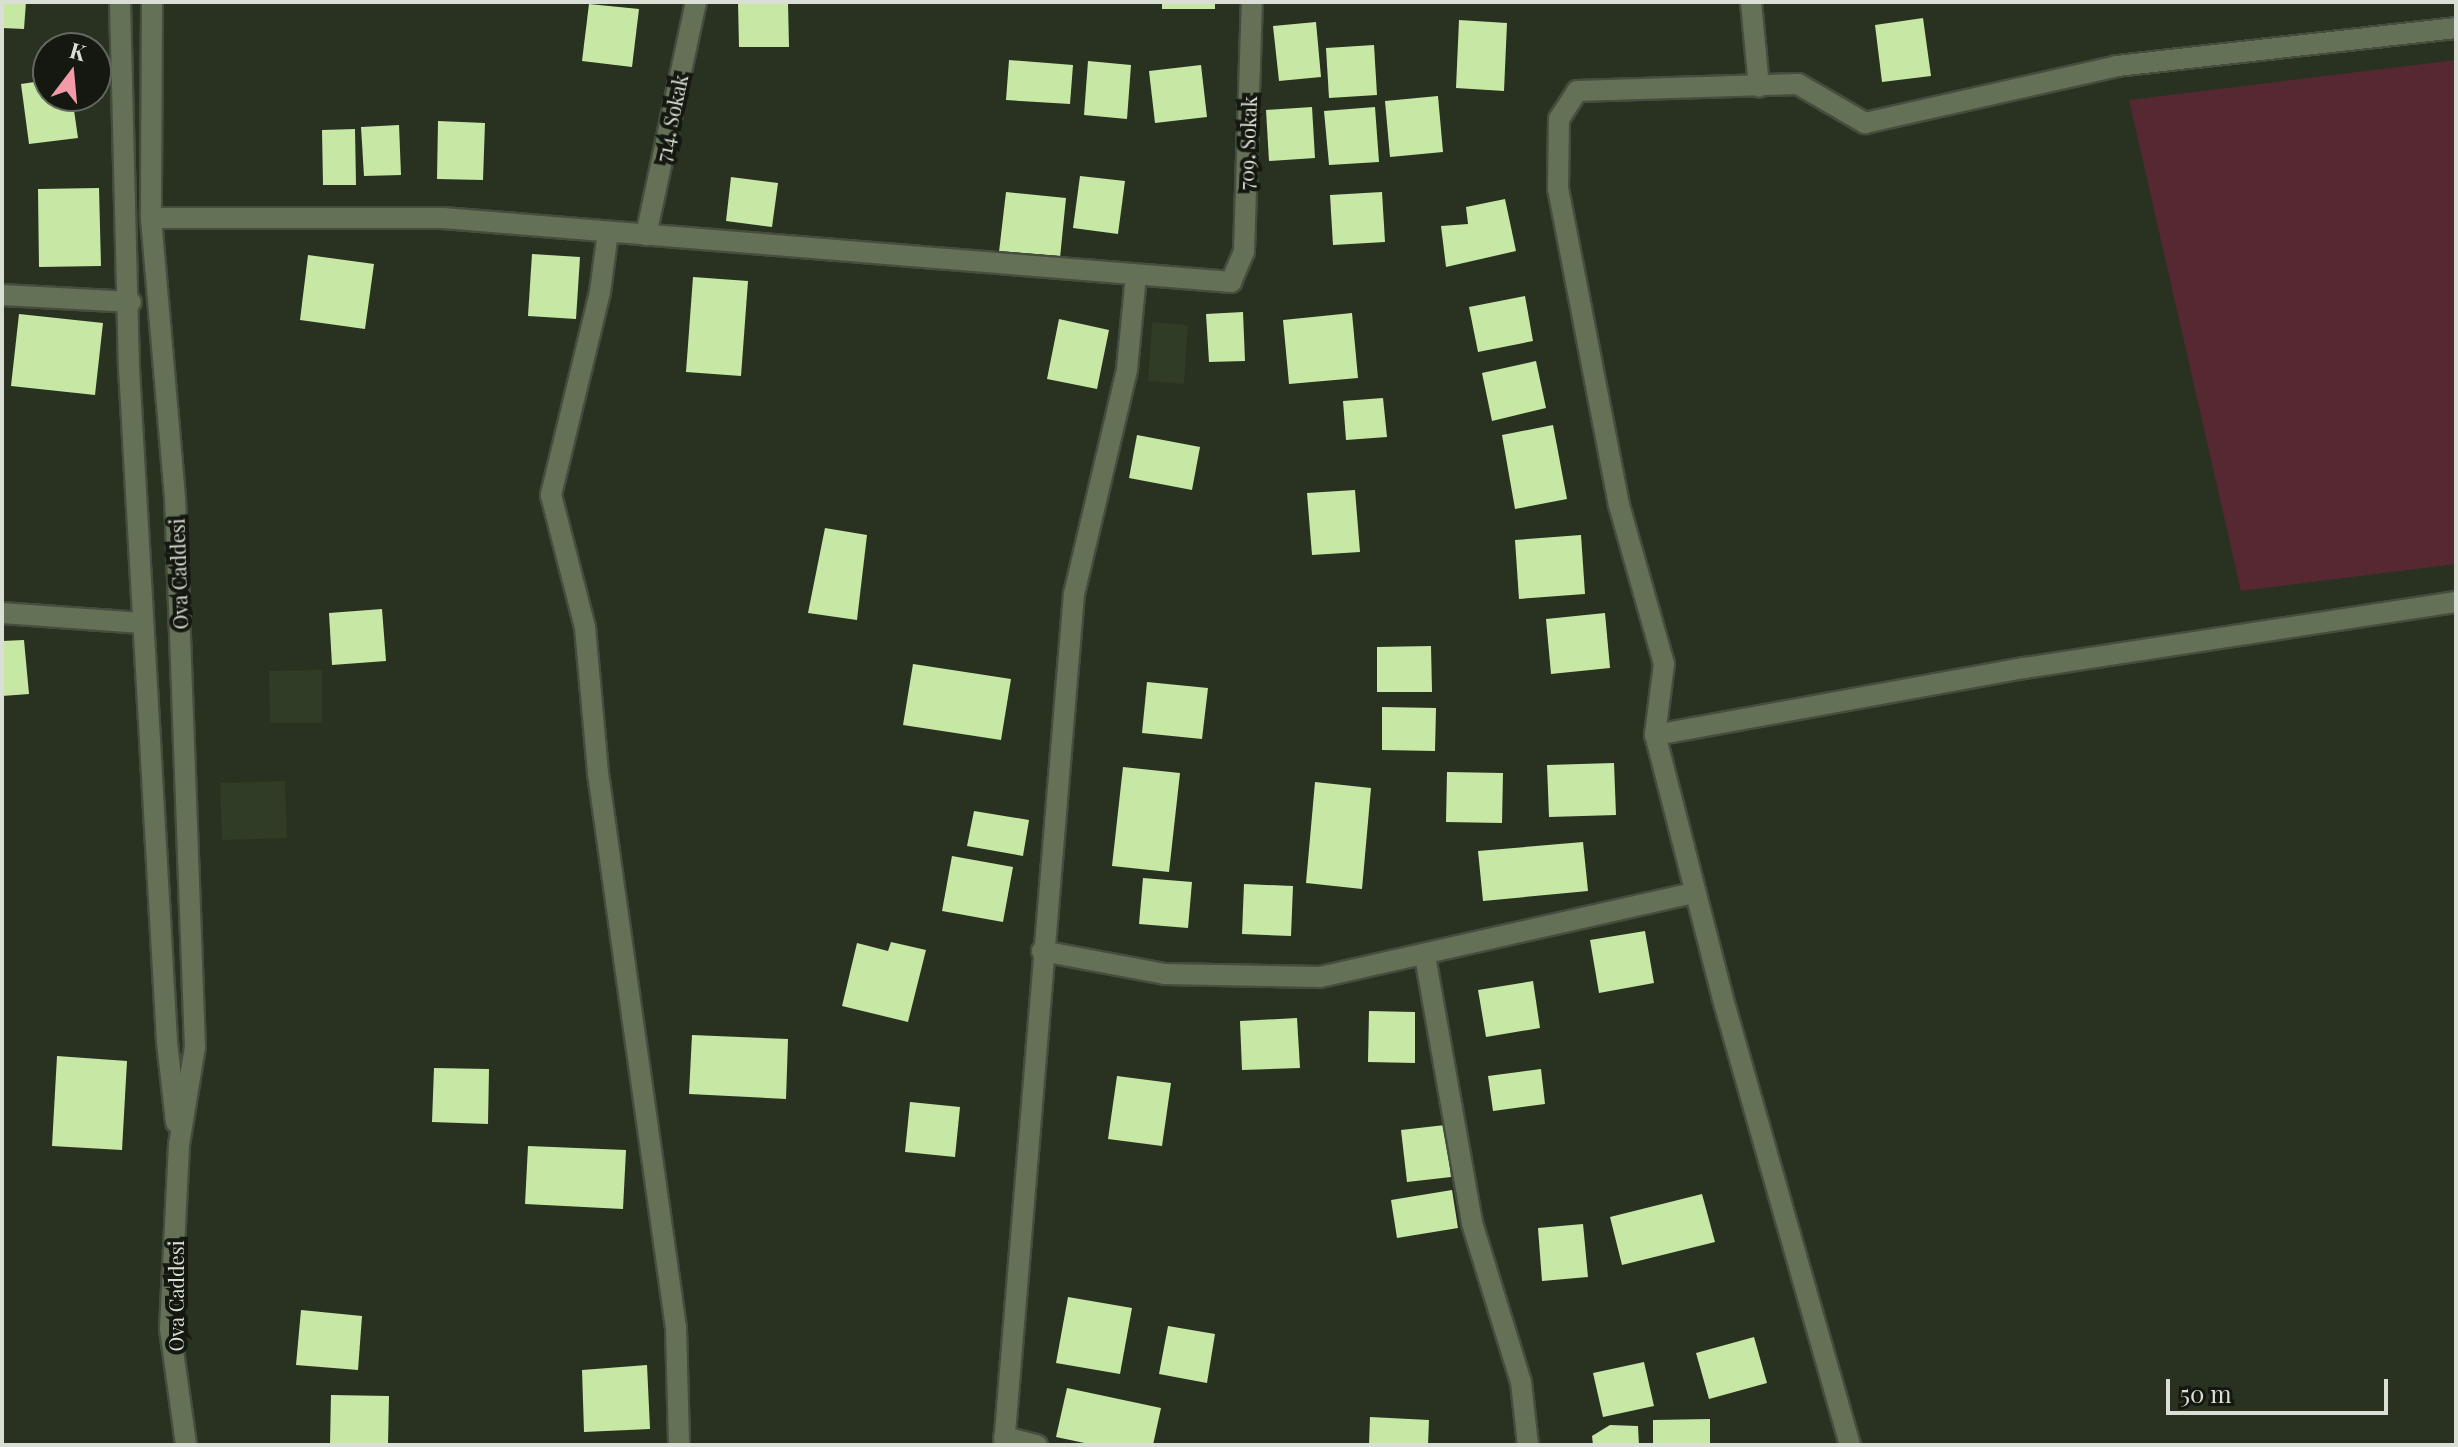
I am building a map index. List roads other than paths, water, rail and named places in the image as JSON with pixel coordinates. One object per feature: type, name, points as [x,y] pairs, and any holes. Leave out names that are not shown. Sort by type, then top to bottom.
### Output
[{"type":"street","name":"Ova Caddesi","points":[[120,2],[131,302],[129,368],[167,1042],[179,1145]]},
{"type":"street","name":"Ova Caddesi","points":[[152,2],[151,218],[175,497],[195,1047],[179,1145],[170,1329],[186,1445]]},
{"type":"street","name":"714. Sokak","points":[[646,235],[696,2]]},
{"type":"street","name":"709. Sokak","points":[[1136,275],[1231,282],[1244,252],[1252,2]]},
{"type":"street","points":[[1751,2],[1759,87]]},
{"type":"street","points":[[1850,1445],[1655,735],[1664,664],[1619,505],[1558,189],[1559,119],[1577,91],[1798,84],[1865,123],[2117,66],[2456,28]]},
{"type":"street","points":[[151,218],[443,218],[1136,275],[1127,369],[1074,594],[1042,951],[1004,1441],[1037,1445]]},
{"type":"street","points":[[608,232],[600,292],[551,495],[585,627],[598,773],[676,1328],[679,1445]]},
{"type":"street","points":[[2,295],[131,302]]},
{"type":"street","points":[[1655,735],[2024,668],[2456,602]]},
{"type":"street","points":[[2,613],[143,623]]},
{"type":"street","points":[[1042,951],[1165,974],[1320,977],[1425,956],[1696,892]]},
{"type":"street","points":[[1425,956],[1472,1223],[1521,1382],[1528,1445]]}]
